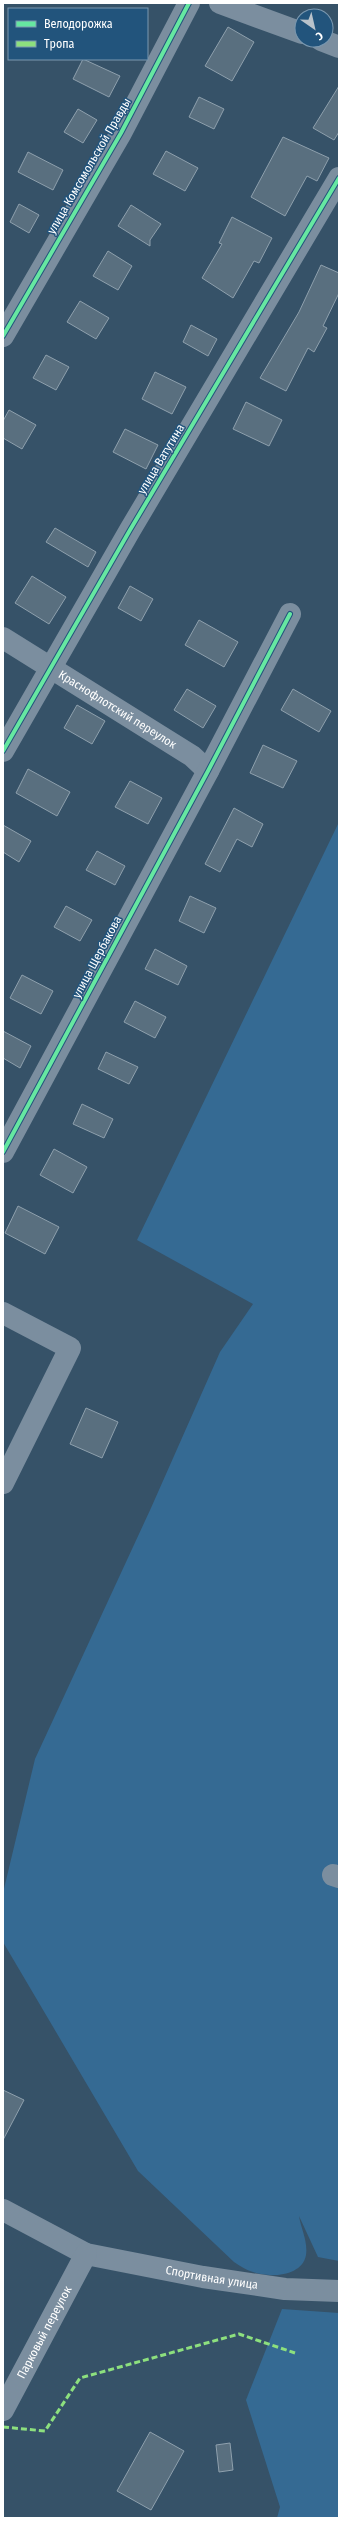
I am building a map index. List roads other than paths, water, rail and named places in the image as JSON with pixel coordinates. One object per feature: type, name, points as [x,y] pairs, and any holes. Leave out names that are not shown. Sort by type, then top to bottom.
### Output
[{"type":"street","name":"улица Комсомольской Правды","points":[[3,336],[121,133],[189,3]]},
{"type":"street","points":[[220,3],[294,30]]},
{"type":"street","name":"улица Ватутина","points":[[3,751],[50,668],[339,178]]},
{"type":"street","name":"улица Щербакова","points":[[3,1152],[208,771],[290,614]]},
{"type":"street","name":"Краснофлотский переулок","points":[[3,638],[192,756],[208,771]]},
{"type":"street","points":[[3,1313],[70,1348],[3,1483]]},
{"type":"street","name":"Спортивная улица","points":[[3,2210],[86,2254],[203,2277],[285,2289],[339,2291]]},
{"type":"street","name":"Парковый переулок","points":[[3,2410],[86,2254]]}]
